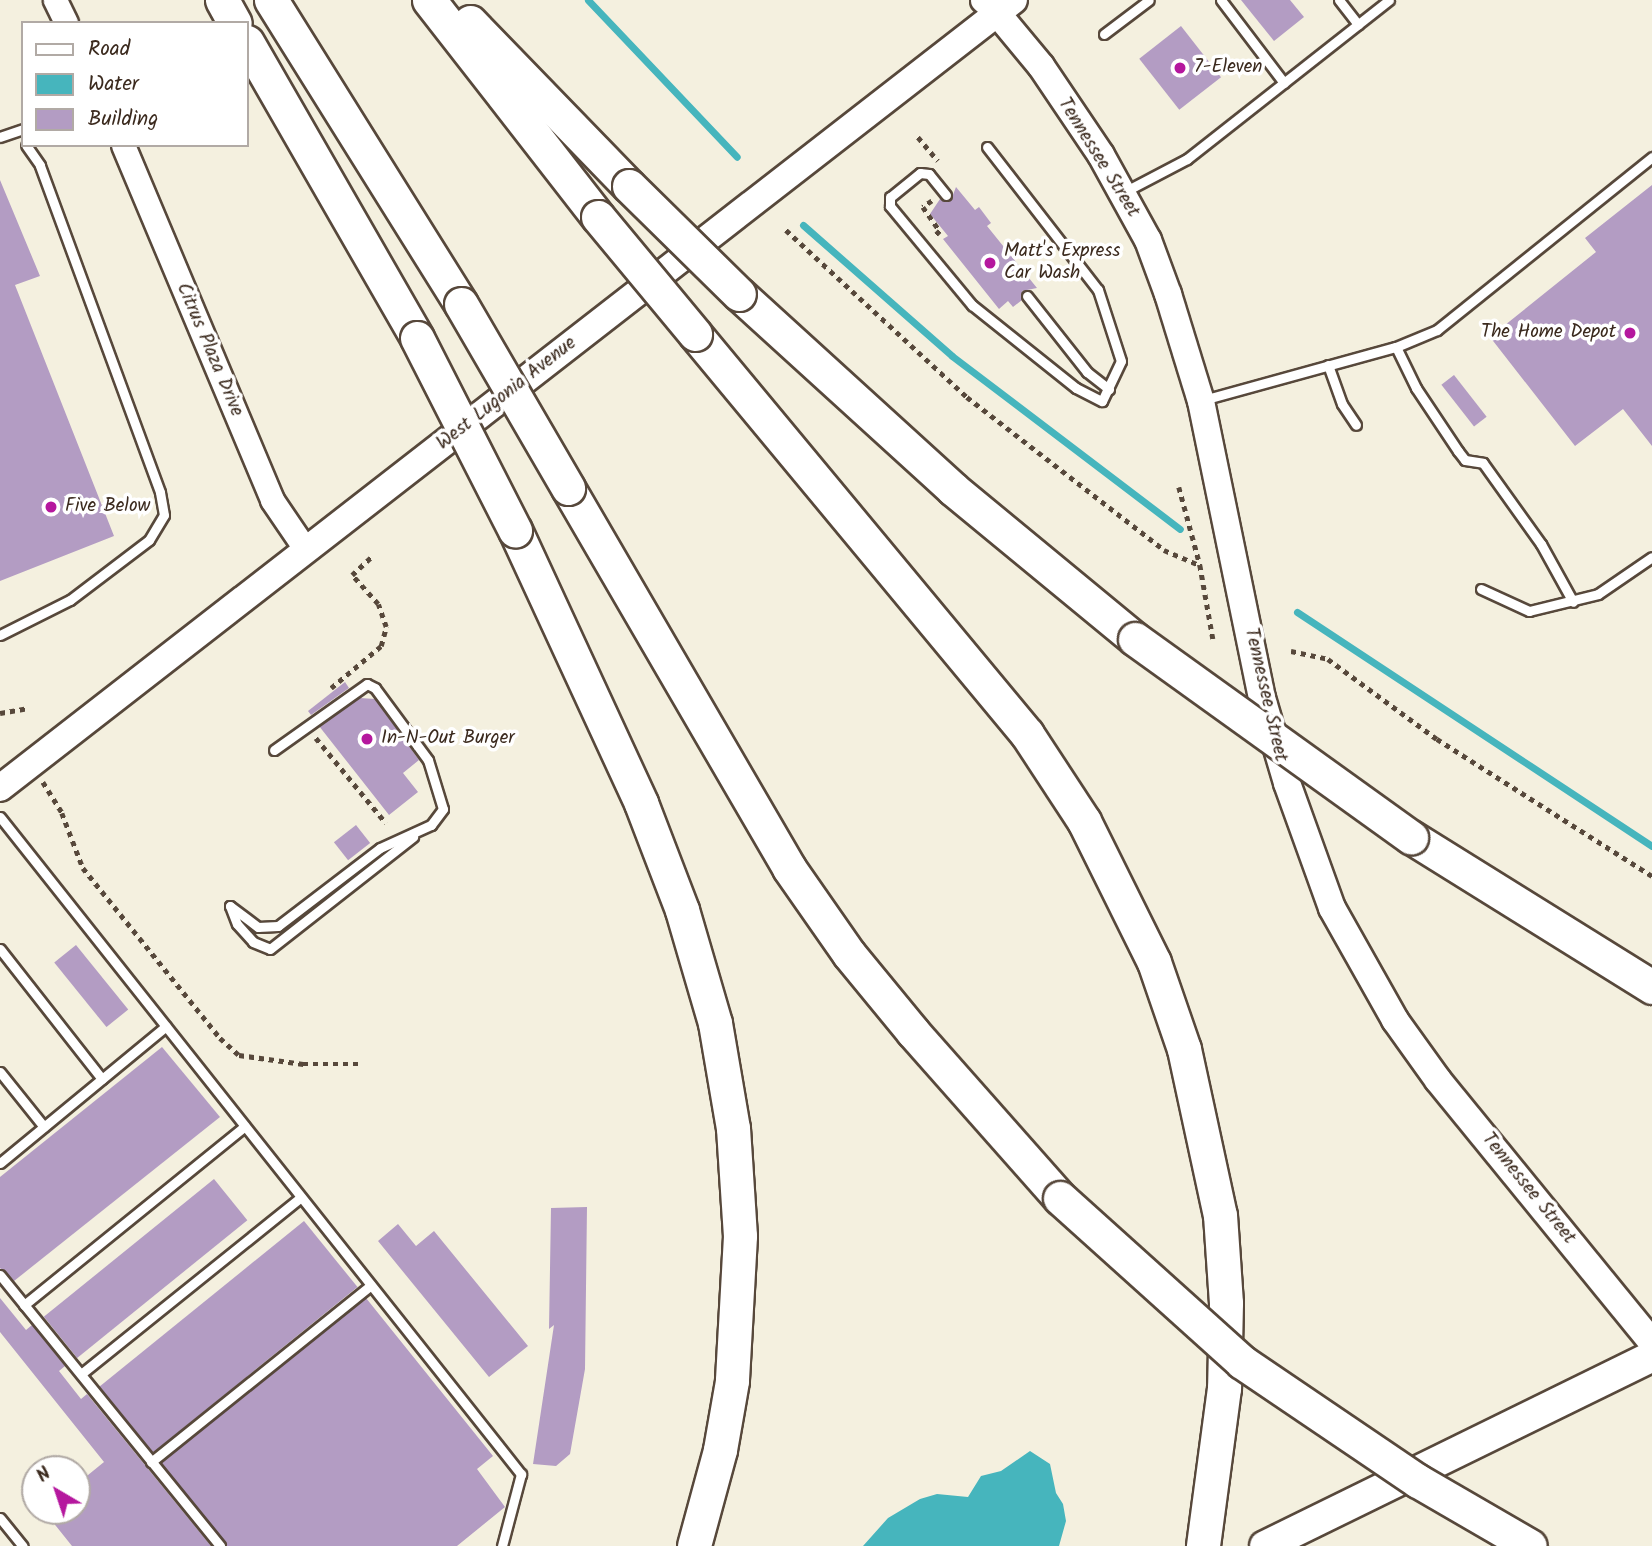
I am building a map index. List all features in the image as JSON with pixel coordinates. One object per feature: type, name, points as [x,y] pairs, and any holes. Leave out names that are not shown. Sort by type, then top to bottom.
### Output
[{"type":"highway","points":[[222,0],[235,21]]},
{"type":"highway","points":[[271,0],[461,304],[789,868],[849,954],[912,1032],[1060,1198],[1242,1362],[1418,1481],[1530,1546]]},
{"type":"highway","points":[[429,0],[598,217],[1027,734],[1084,821],[1134,918],[1184,1049],[1220,1215],[1226,1303],[1214,1483],[1203,1546]]},
{"type":"highway","points":[[448,0],[629,186],[739,294],[943,480],[1135,639],[1411,837],[1652,987]]},
{"type":"highway","points":[[248,44],[418,338],[516,530],[641,803],[682,910],[715,1023],[733,1128],[740,1236],[732,1381],[720,1450],[694,1546]]},
{"type":"main road","name":"Tennessee Street","points":[[998,4],[1122,193],[1148,240],[1168,294],[1201,401],[1262,698],[1287,783],[1332,908],[1395,1020],[1438,1080],[1652,1342]]},
{"type":"main road","name":"West Lugonia Avenue","points":[[0,788],[998,4]]},
{"type":"main road","points":[[1265,1546],[1652,1356]]},
{"type":"street","points":[[55,0],[65,21]]},
{"type":"street","name":"Citrus Plaza Drive","points":[[124,147],[272,500],[306,550]]},
{"type":"lane","points":[[1104,34],[1149,0]]},
{"type":"lane","points":[[1220,0],[1284,83]]},
{"type":"lane","points":[[1339,0],[1358,24]]},
{"type":"lane","points":[[1122,193],[1187,159],[1390,0]]},
{"type":"lane","points":[[0,138],[19,131]]},
{"type":"lane","points":[[0,635],[70,600],[149,540],[164,514],[160,492],[40,165],[27,147]]},
{"type":"lane","points":[[944,193],[929,174],[920,173],[890,197],[890,206],[972,305],[1076,388],[1102,401],[1121,361],[1098,290],[987,147]]},
{"type":"lane","points":[[1201,401],[1396,347],[1437,330],[1652,157]]},
{"type":"lane","points":[[1027,296],[1087,372],[1109,389]]},
{"type":"lane","points":[[1396,347],[1416,388],[1458,451],[1465,460],[1483,463],[1541,544],[1573,602]]},
{"type":"lane","points":[[1328,365],[1342,404],[1356,425]]},
{"type":"lane","points":[[1481,589],[1529,611],[1598,594],[1652,556]]},
{"type":"lane","points":[[274,750],[357,688],[375,688],[419,746],[441,790],[440,818],[270,948],[253,942],[237,924],[230,906],[258,927],[278,926],[380,848],[419,833]]},
{"type":"lane","points":[[0,817],[521,1474],[502,1546]]},
{"type":"lane","points":[[0,949],[102,1079]]},
{"type":"lane","points":[[0,1163],[166,1026]]},
{"type":"lane","points":[[0,1072],[44,1127]]},
{"type":"lane","points":[[24,1305],[245,1126]]},
{"type":"lane","points":[[81,1374],[301,1197]]},
{"type":"lane","points":[[0,1275],[220,1546]]},
{"type":"lane","points":[[151,1462],[371,1285]]},
{"type":"lane","points":[[0,1518],[23,1546]]},
{"type":"path","points":[[918,137],[955,182],[923,208],[940,231],[934,233],[943,243]]},
{"type":"path","points":[[786,230],[967,397],[1164,550],[1200,565]]},
{"type":"path","points":[[1179,487],[1200,565],[1213,639]]},
{"type":"path","points":[[1291,650],[1328,659],[1437,739],[1652,876]]},
{"type":"path","points":[[0,713],[29,709]]},
{"type":"path","points":[[32,763],[62,813],[83,868],[219,1038],[239,1055],[303,1064],[359,1064]]},
{"type":"water","points":[[1030,1451],[1050,1464],[1056,1493],[1063,1504],[1066,1521],[1059,1546],[863,1546],[888,1518],[920,1499],[937,1494],[968,1497],[981,1476],[1001,1471]]},
{"type":"building","name":"7-Eleven","points":[[1241,0],[1290,0],[1304,17],[1274,41]]},
{"type":"building","name":"7-Eleven","points":[[1181,26],[1221,77],[1179,110],[1139,59]]},
{"type":"building","points":[[0,180],[40,276],[15,285],[114,536],[0,581]]},
{"type":"building","points":[[1652,185],[1652,446],[1623,409],[1575,446],[1490,337],[1596,252],[1585,238]]},
{"type":"building","name":"Matt's Express Car Wash","points":[[956,187],[975,210],[979,207],[991,223],[987,226],[1037,288],[1022,291],[1022,300],[1013,307],[1008,301],[999,309],[943,239],[948,236],[930,214],[940,199],[951,200]]},
{"type":"building","points":[[1454,375],[1487,417],[1474,427],[1441,385]]},
{"type":"building","points":[[345,682],[349,688],[311,715],[308,711]]},
{"type":"building","name":"In-N-Out Burger","points":[[360,698],[375,699],[419,760],[403,773],[418,792],[389,815],[319,726]]},
{"type":"building","points":[[356,825],[370,843],[348,860],[334,842]]},
{"type":"building","points":[[76,945],[128,1010],[106,1027],[54,963]]},
{"type":"building","points":[[162,1047],[220,1117],[14,1281],[0,1268],[0,1177]]},
{"type":"building","points":[[214,1179],[247,1220],[77,1358],[44,1317]]},
{"type":"building","points":[[587,1207],[585,1369],[570,1454],[556,1466],[533,1464],[554,1325],[549,1329],[551,1208]]},
{"type":"building","points":[[304,1221],[357,1287],[153,1453],[100,1387]]},
{"type":"building","points":[[398,1224],[416,1246],[434,1231],[528,1346],[489,1377],[378,1241]]},
{"type":"building","points":[[0,1298],[26,1330],[32,1325],[65,1366],[59,1371],[81,1399],[87,1394],[211,1546],[72,1546],[55,1525],[91,1525],[91,1473],[104,1462],[0,1332]]},
{"type":"building","points":[[366,1298],[493,1456],[477,1469],[505,1507],[457,1546],[227,1546],[161,1463]]},
{"type":"waterway","points":[[588,0],[737,157]]},
{"type":"waterway","points":[[803,225],[952,356],[1180,529]]},
{"type":"waterway","points":[[1297,612],[1652,846]]},
{"type":"place","name":"7-Eleven","points":[[1180,68]]},
{"type":"place","name":"Matt's Express Car Wash","points":[[990,263]]},
{"type":"place","name":"The Home Depot","points":[[1630,333]]},
{"type":"place","name":"Five Below","points":[[51,507]]},
{"type":"place","name":"In-N-Out Burger","points":[[367,739]]}]
